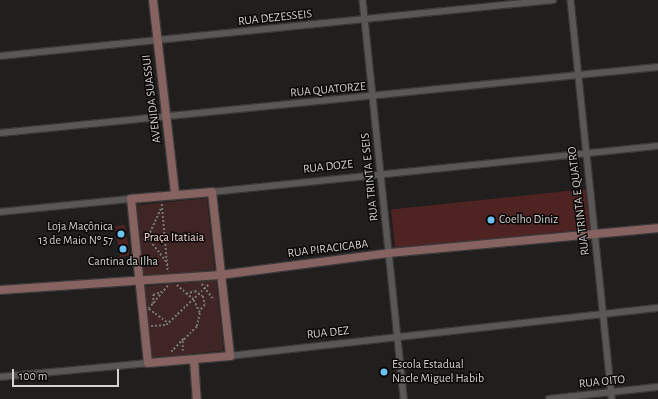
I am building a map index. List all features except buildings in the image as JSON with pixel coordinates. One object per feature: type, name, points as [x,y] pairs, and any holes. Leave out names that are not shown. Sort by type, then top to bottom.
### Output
[{"type":"street","name":"AVENIDA SUASSUI","points":[[153,0],[175,194]]},
{"type":"street","name":"RUA TRINTA E SEIS","points":[[363,0],[372,97],[382,173],[404,399]]},
{"type":"street","name":"RUA DEZESSEIS","points":[[0,56],[157,42],[553,0]]},
{"type":"street","name":"RUA TRINTA E QUATRO","points":[[570,0],[584,153],[612,399]]},
{"type":"street","name":"RUA QUATORZE","points":[[0,133],[372,97],[577,74],[658,68]]},
{"type":"street","name":"RUA DOZE","points":[[0,212],[175,194],[212,192],[382,173],[658,146]]},
{"type":"street","points":[[212,192],[230,356]]},
{"type":"street","points":[[132,199],[148,363]]},
{"type":"street","name":"RUA PIRACICABA","points":[[0,290],[140,280],[169,282],[389,253],[658,228]]},
{"type":"street","name":"RUA DEZ","points":[[0,377],[194,360],[602,312],[658,308]]},
{"type":"street","points":[[194,360],[197,399]]},
{"type":"street","name":"RUA OITO","points":[[549,399],[658,386]]},
{"type":"path","points":[[161,196],[169,282],[164,291],[149,309],[168,323]]},
{"type":"path","points":[[148,238],[162,207]]},
{"type":"path","points":[[136,240],[165,235]]},
{"type":"path","points":[[148,238],[167,262]]},
{"type":"path","points":[[151,326],[161,328],[168,323],[194,300],[212,281]]},
{"type":"path","points":[[199,283],[206,287],[214,300]]},
{"type":"path","points":[[175,284],[194,300],[200,311]]},
{"type":"path","points":[[153,304],[154,295],[164,291]]},
{"type":"path","points":[[171,352],[197,327],[200,311],[205,301],[201,293],[195,291],[186,294]]},
{"type":"path","points":[[183,351],[185,337]]},
{"type":"green space","name":"Praça Itatiaia","points":[[207,198],[215,270],[143,277],[135,206]]},
{"type":"green space","name":"Praça Itatiaia","points":[[216,279],[224,351],[152,358],[144,287]]},
{"type":"place","name":"Coelho Diniz","points":[[491,220]]},
{"type":"place","name":"Loja Maçônica 13 de Maio Nº 57","points":[[121,234]]},
{"type":"place","name":"Cantina da Ilha","points":[[123,249]]},
{"type":"place","name":"Escola Estadual Nacle Miguel Habib","points":[[384,372]]}]
